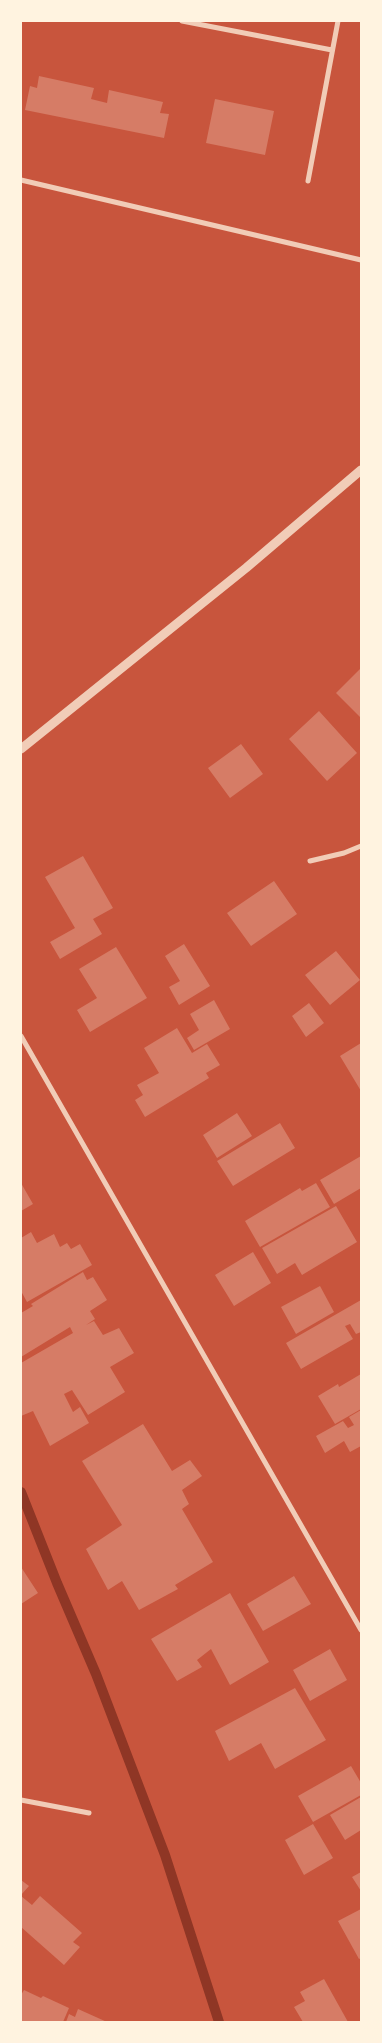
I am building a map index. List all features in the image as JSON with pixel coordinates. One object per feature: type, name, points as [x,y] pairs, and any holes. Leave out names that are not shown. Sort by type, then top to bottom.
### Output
[{"type":"street","points":[[182,21],[332,50]]},
{"type":"street","points":[[308,181],[338,21]]},
{"type":"street","points":[[21,180],[361,260]]},
{"type":"street","points":[[21,749],[246,568],[361,470]]},
{"type":"street","points":[[310,861],[344,853],[361,846]]},
{"type":"street","points":[[21,1036],[361,1630]]},
{"type":"street","points":[[21,1800],[89,1814]]},
{"type":"building","points":[[39,76],[94,88],[91,99],[107,103],[109,90],[163,102],[160,113],[169,114],[164,138],[25,110],[30,86],[37,88]]},
{"type":"building","points":[[215,99],[274,111],[265,155],[206,143]]},
{"type":"building","points":[[361,668],[361,718],[336,693]]},
{"type":"building","points":[[319,711],[357,753],[327,781],[289,739]]},
{"type":"building","points":[[241,744],[263,774],[230,798],[208,768]]},
{"type":"building","points":[[83,856],[113,908],[93,919],[102,934],[60,959],[50,942],[75,928],[45,877]]},
{"type":"building","points":[[274,881],[297,914],[251,946],[227,913]]},
{"type":"building","points":[[184,944],[210,986],[179,1005],[169,987],[180,981],[165,956]]},
{"type":"building","points":[[116,947],[147,998],[90,1032],[77,1010],[97,998],[79,969]]},
{"type":"building","points":[[336,951],[360,980],[330,1005],[305,975]]},
{"type":"building","points":[[214,1000],[230,1029],[194,1050],[187,1038],[199,1030],[190,1014]]},
{"type":"building","points":[[309,1003],[324,1023],[306,1037],[292,1016]]},
{"type":"building","points":[[177,1028],[192,1053],[207,1044],[220,1065],[206,1073],[209,1078],[145,1117],[135,1100],[143,1095],[137,1085],[159,1073],[144,1048]]},
{"type":"building","points":[[361,1043],[361,1091],[340,1056]]},
{"type":"building","points":[[237,1113],[252,1136],[217,1158],[203,1135]]},
{"type":"building","points":[[280,1123],[295,1148],[233,1186],[217,1161]]},
{"type":"building","points":[[361,1156],[361,1188],[334,1204],[320,1180]]},
{"type":"building","points":[[21,1183],[33,1204],[21,1211]]},
{"type":"building","points":[[316,1183],[330,1207],[260,1247],[245,1221],[300,1188],[302,1191]]},
{"type":"building","points":[[336,1206],[357,1242],[302,1275],[295,1263],[277,1274],[262,1248]]},
{"type":"building","points":[[31,1232],[37,1243],[54,1234],[60,1247],[67,1243],[71,1249],[80,1244],[92,1265],[27,1302],[21,1291],[21,1238]]},
{"type":"building","points":[[253,1252],[271,1283],[234,1306],[215,1275]]},
{"type":"building","points":[[83,1272],[87,1280],[93,1277],[107,1300],[90,1311],[95,1319],[86,1325],[94,1321],[103,1335],[119,1328],[134,1353],[110,1367],[125,1392],[88,1415],[72,1390],[64,1394],[73,1412],[80,1407],[89,1423],[50,1446],[33,1411],[21,1416],[21,1363],[73,1333],[70,1327],[21,1357],[21,1313],[33,1306],[31,1304]]},
{"type":"building","points":[[320,1286],[334,1312],[296,1334],[281,1307]]},
{"type":"building","points":[[361,1300],[361,1332],[356,1334],[350,1324],[345,1326],[353,1339],[301,1369],[286,1343]]},
{"type":"building","points":[[361,1374],[361,1409],[335,1424],[318,1396],[338,1384],[339,1387]]},
{"type":"building","points":[[361,1410],[361,1446],[350,1452],[344,1441],[325,1453],[316,1436],[343,1421],[348,1428],[354,1425],[349,1417]]},
{"type":"building","points":[[143,1424],[172,1471],[190,1460],[202,1476],[182,1490],[189,1504],[182,1509],[213,1562],[175,1585],[178,1589],[139,1610],[122,1581],[108,1590],[86,1549],[122,1525],[82,1461]]},
{"type":"building","points":[[21,1567],[38,1593],[21,1604]]},
{"type":"building","points":[[294,1576],[311,1604],[263,1631],[247,1604]]},
{"type":"building","points":[[230,1593],[269,1662],[230,1685],[211,1649],[197,1660],[202,1667],[177,1681],[151,1639]]},
{"type":"building","points":[[330,1649],[347,1680],[310,1701],[293,1670]]},
{"type":"building","points":[[295,1688],[326,1740],[275,1769],[261,1743],[229,1761],[215,1731]]},
{"type":"building","points":[[351,1766],[361,1783],[361,1795],[313,1822],[298,1796]]},
{"type":"building","points":[[361,1797],[361,1830],[345,1840],[330,1815]]},
{"type":"building","points":[[313,1824],[333,1858],[304,1875],[285,1840]]},
{"type":"building","points":[[361,1872],[361,1891],[352,1877]]},
{"type":"building","points":[[21,1880],[29,1886],[21,1895]]},
{"type":"building","points":[[21,1896],[32,1905],[40,1896],[82,1933],[73,1942],[80,1947],[64,1965],[21,1927]]},
{"type":"building","points":[[361,1909],[361,1958],[359,1959],[338,1921]]},
{"type":"building","points":[[324,1979],[348,2022],[303,2022],[294,2007],[305,2001],[300,1992]]},
{"type":"building","points":[[24,1990],[69,2008],[63,2022],[21,2022],[21,1995]]},
{"type":"building","points":[[78,2009],[107,2022],[66,2022],[69,2014],[75,2017]]},
{"type":"waterway","points":[[21,1492],[96,1674],[165,1855],[219,2022]]}]
